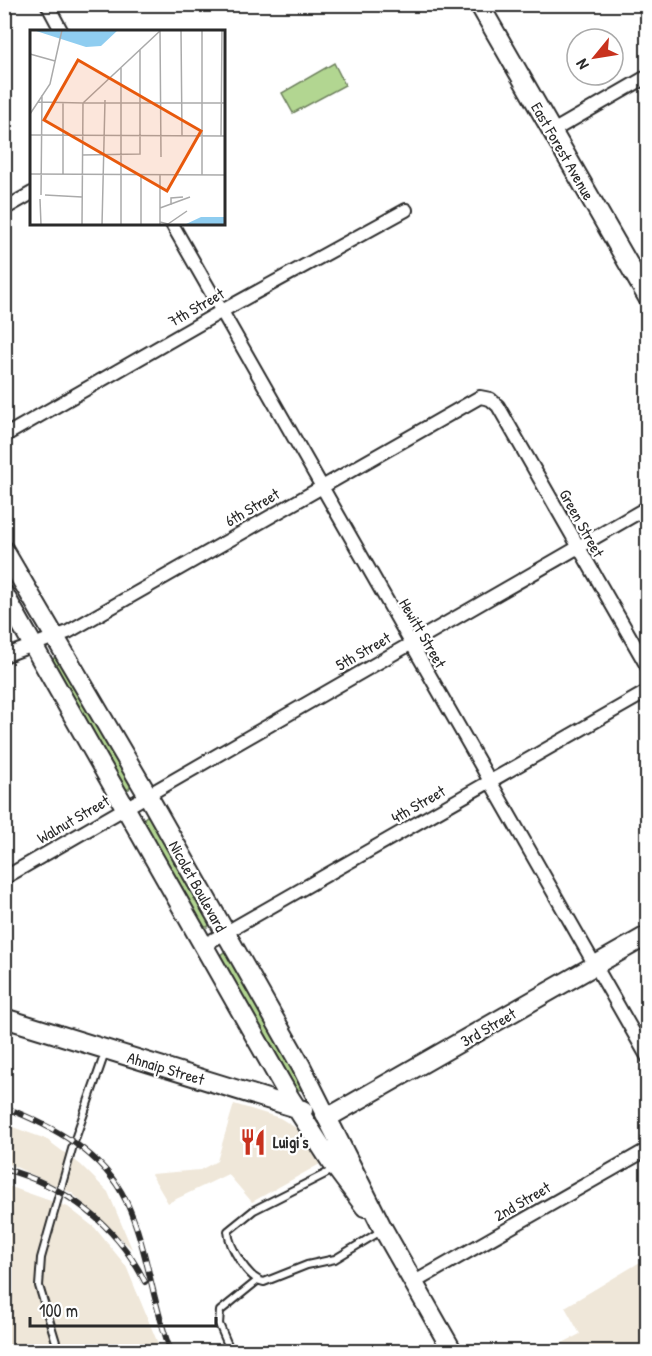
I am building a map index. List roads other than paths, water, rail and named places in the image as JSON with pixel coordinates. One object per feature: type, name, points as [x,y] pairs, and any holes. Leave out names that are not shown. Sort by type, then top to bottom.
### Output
[{"type":"street","points":[[47,4],[61,30]]},
{"type":"street","name":"East Forest Avenue","points":[[479,4],[646,294]]},
{"type":"street","points":[[551,132],[648,76]]},
{"type":"street","points":[[4,209],[30,194]]},
{"type":"street","name":"7th Street","points":[[4,436],[222,311],[406,210]]},
{"type":"street","name":"Hewitt Street","points":[[173,225],[648,1058]]},
{"type":"street","name":"6th Street","points":[[4,656],[54,638],[473,399],[485,397]]},
{"type":"street","name":"Green Street","points":[[485,397],[498,406],[577,548],[648,668]]},
{"type":"street","name":"5th Street","points":[[126,807],[648,507]]},
{"type":"street","name":"Nicolet Boulevard","points":[[4,550],[147,794],[327,1118],[382,1228],[453,1352]]},
{"type":"street","name":"Nicolet Boulevard","points":[[4,594],[299,1109],[336,1169],[382,1228]]},
{"type":"street","name":"4th Street","points":[[204,945],[648,691]]},
{"type":"street","name":"Walnut Street","points":[[4,878],[126,807]]},
{"type":"street","name":"3rd Street","points":[[327,1118],[648,935]]},
{"type":"street","name":"Ahnaip Street","points":[[4,1018],[327,1118]]},
{"type":"street","name":"2nd Street","points":[[413,1283],[648,1149]]},
{"type":"lane","points":[[59,1352],[39,1286],[41,1258],[74,1142],[106,1049]]},
{"type":"lane","points":[[257,1281],[228,1239],[228,1231],[254,1210],[336,1169]]},
{"type":"lane","points":[[231,1352],[219,1324],[219,1311],[257,1281],[264,1282],[307,1265],[329,1261],[382,1228]]},
{"type":"railway","points":[[4,1107],[58,1132],[90,1155],[116,1184],[126,1201],[140,1238],[171,1352]]},
{"type":"railway","points":[[4,1169],[48,1185],[87,1210],[120,1243],[145,1282]]},
{"type":"place","name":"Luigi's","points":[[253,1142]]}]
